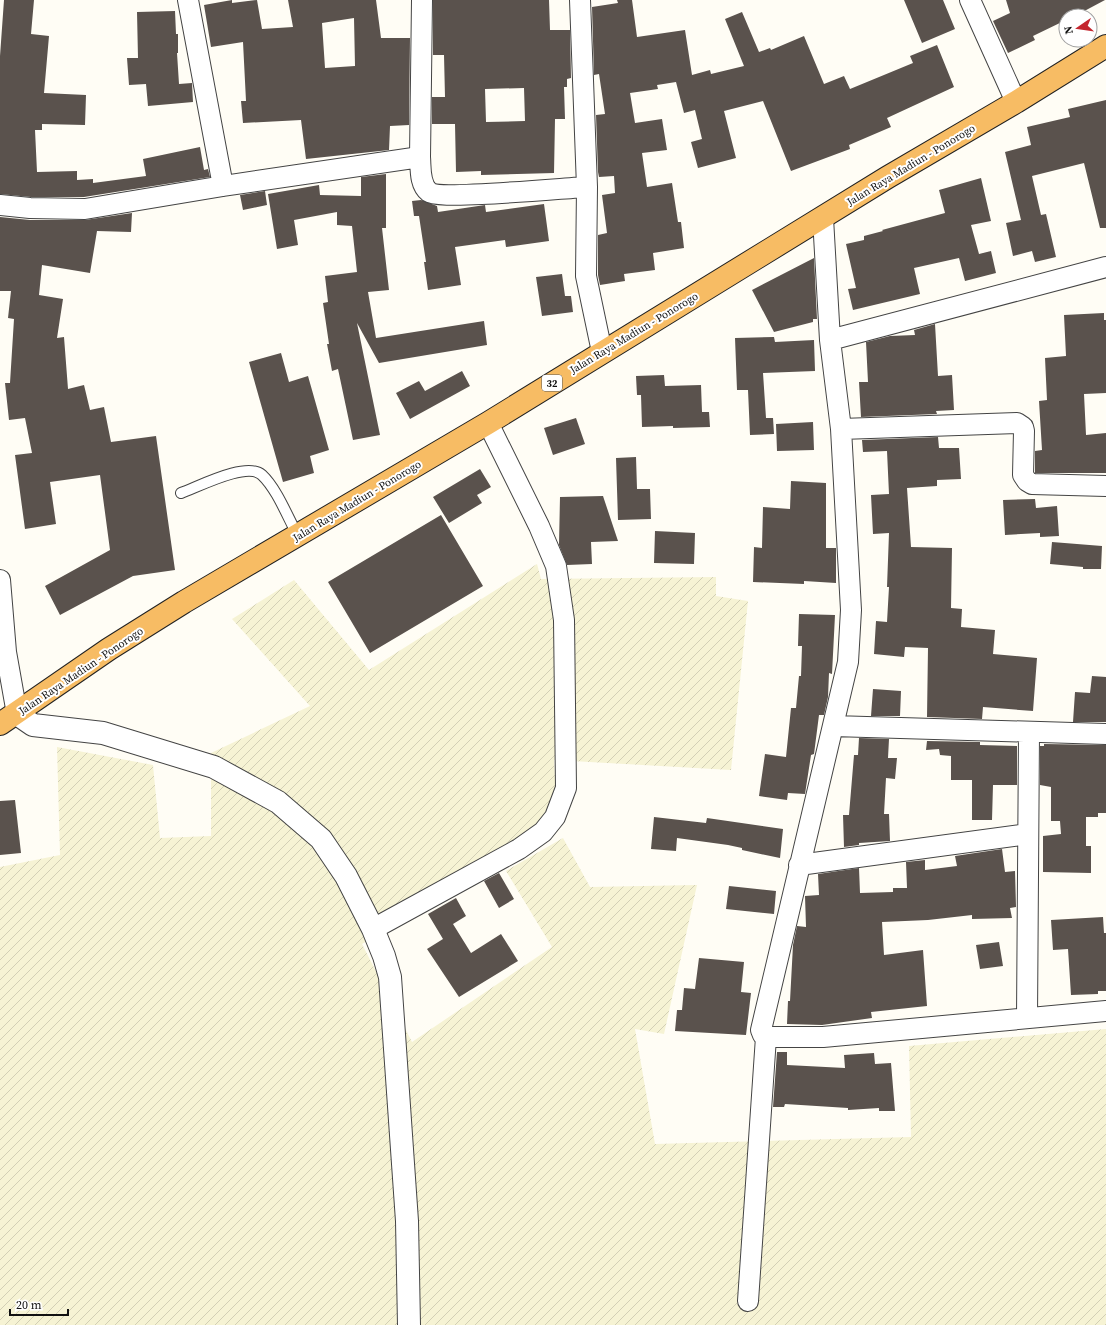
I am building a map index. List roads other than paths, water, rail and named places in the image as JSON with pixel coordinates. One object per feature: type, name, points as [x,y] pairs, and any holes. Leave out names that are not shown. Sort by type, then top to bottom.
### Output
[{"type":"highway","name":"Jalan Raya Madiun - Ponorogo","points":[[9,719],[109,649],[488,423],[888,177],[1016,102],[1106,46]]},
{"type":"street","points":[[188,0],[223,186]]},
{"type":"street","points":[[422,0],[420,157],[423,186],[432,194],[516,192],[587,187]]},
{"type":"street","points":[[580,0],[587,187],[586,276],[602,352]]},
{"type":"street","points":[[970,0],[1016,102]]},
{"type":"street","points":[[0,205],[30,208],[85,209],[223,186],[420,157]]},
{"type":"street","points":[[748,1301],[766,1037],[763,1035],[761,1030],[761,1022],[848,662],[851,626],[841,429],[830,340],[823,218]]},
{"type":"street","points":[[830,340],[1106,267]]},
{"type":"street","points":[[373,928],[519,849],[543,832],[555,817],[566,788],[564,620],[556,566],[539,526],[488,423]]},
{"type":"street","points":[[841,429],[1017,423],[1023,427],[1024,431],[1023,475],[1027,481],[1032,484],[1106,486]]},
{"type":"street","points":[[0,580],[2,627],[6,652],[9,719],[33,725],[102,733],[214,767],[278,802],[321,839],[346,876],[373,928],[384,956],[390,977],[407,1221],[409,1325]]},
{"type":"street","points":[[833,726],[1029,733],[1106,734]]},
{"type":"street","points":[[1027,1018],[1029,733]]},
{"type":"street","points":[[799,865],[1028,834]]},
{"type":"street","points":[[766,1037],[823,1037],[1106,1011]]},
{"type":"lane","points":[[181,494],[238,472],[253,470],[262,474],[298,536]]}]
